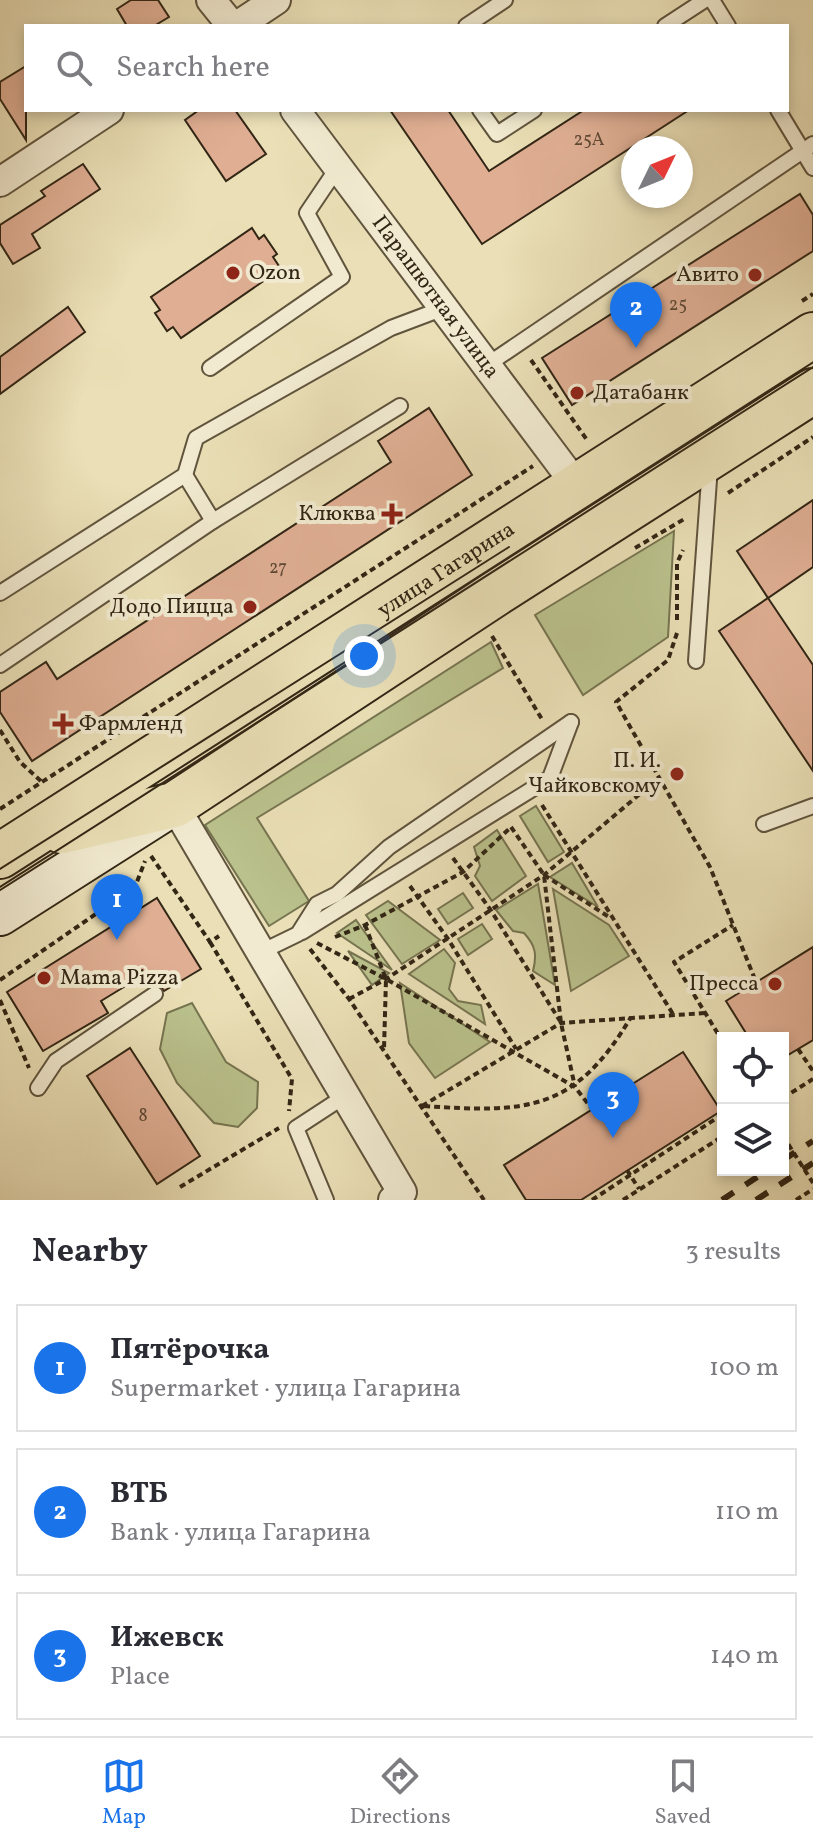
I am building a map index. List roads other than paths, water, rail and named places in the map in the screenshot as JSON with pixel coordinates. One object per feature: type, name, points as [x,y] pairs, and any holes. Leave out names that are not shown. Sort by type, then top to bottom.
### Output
[{"type":"main road","name":"улица Гагарина","points":[[0,856],[40,832],[565,469],[806,319]]},
{"type":"main road","name":"улица Гагарина","points":[[40,832],[56,832],[174,805],[813,391]]},
{"type":"street","points":[[211,0],[232,24]]},
{"type":"street","points":[[237,24],[276,0]]},
{"type":"street","points":[[0,182],[106,112]]},
{"type":"street","name":"Парашютная улица","points":[[299,112],[565,469]]},
{"type":"street","points":[[0,915],[174,805],[263,951],[402,1192],[393,1200]]},
{"type":"lane","points":[[469,24],[505,0]]},
{"type":"lane","points":[[668,24],[705,0]]},
{"type":"lane","points":[[712,0],[727,24]]},
{"type":"lane","points":[[481,112],[497,134],[531,112]]},
{"type":"lane","points":[[780,112],[808,147],[813,168]]},
{"type":"lane","points":[[487,365],[808,147]]},
{"type":"lane","points":[[210,368],[342,277],[307,213],[338,167]]},
{"type":"lane","points":[[0,593],[185,475],[196,438],[391,328],[444,308]]},
{"type":"lane","points":[[0,665],[213,521],[400,406]]},
{"type":"lane","points":[[696,661],[710,504],[710,457]]},
{"type":"lane","points":[[185,475],[213,521]]},
{"type":"lane","points":[[263,951],[298,934],[550,778],[571,722],[389,847],[337,894],[317,904],[298,934]]},
{"type":"lane","points":[[764,824],[813,806]]},
{"type":"lane","points":[[38,1088],[56,1061],[155,994]]},
{"type":"lane","points":[[326,1200],[296,1128],[345,1096]]},
{"type":"tram line","points":[[0,887],[813,367]]},
{"type":"tram line","points":[[0,869],[509,547]]},
{"type":"railway","points":[[789,1156],[813,1141]]},
{"type":"railway","points":[[756,1200],[813,1163]]},
{"type":"railway","points":[[722,1200],[759,1176]]},
{"type":"place","name":"Ozon","points":[[233,273]]},
{"type":"place","name":"Авито","points":[[755,275]]},
{"type":"place","name":"ВТБ","points":[[636,348]]},
{"type":"place","name":"Датабанк","points":[[577,393]]},
{"type":"place","name":"Клюква","points":[[392,514]]},
{"type":"place","name":"Додо Пицца","points":[[250,607]]},
{"type":"place","name":"Фармленд","points":[[63,724]]},
{"type":"place","name":"П. И. Чайковскому","points":[[677,774]]},
{"type":"place","name":"Пятёрочка","points":[[117,940]]},
{"type":"place","name":"Mama Pizza","points":[[44,978]]},
{"type":"place","name":"Пресса","points":[[775,984]]},
{"type":"place","name":"Ижевск","points":[[613,1138]]}]
